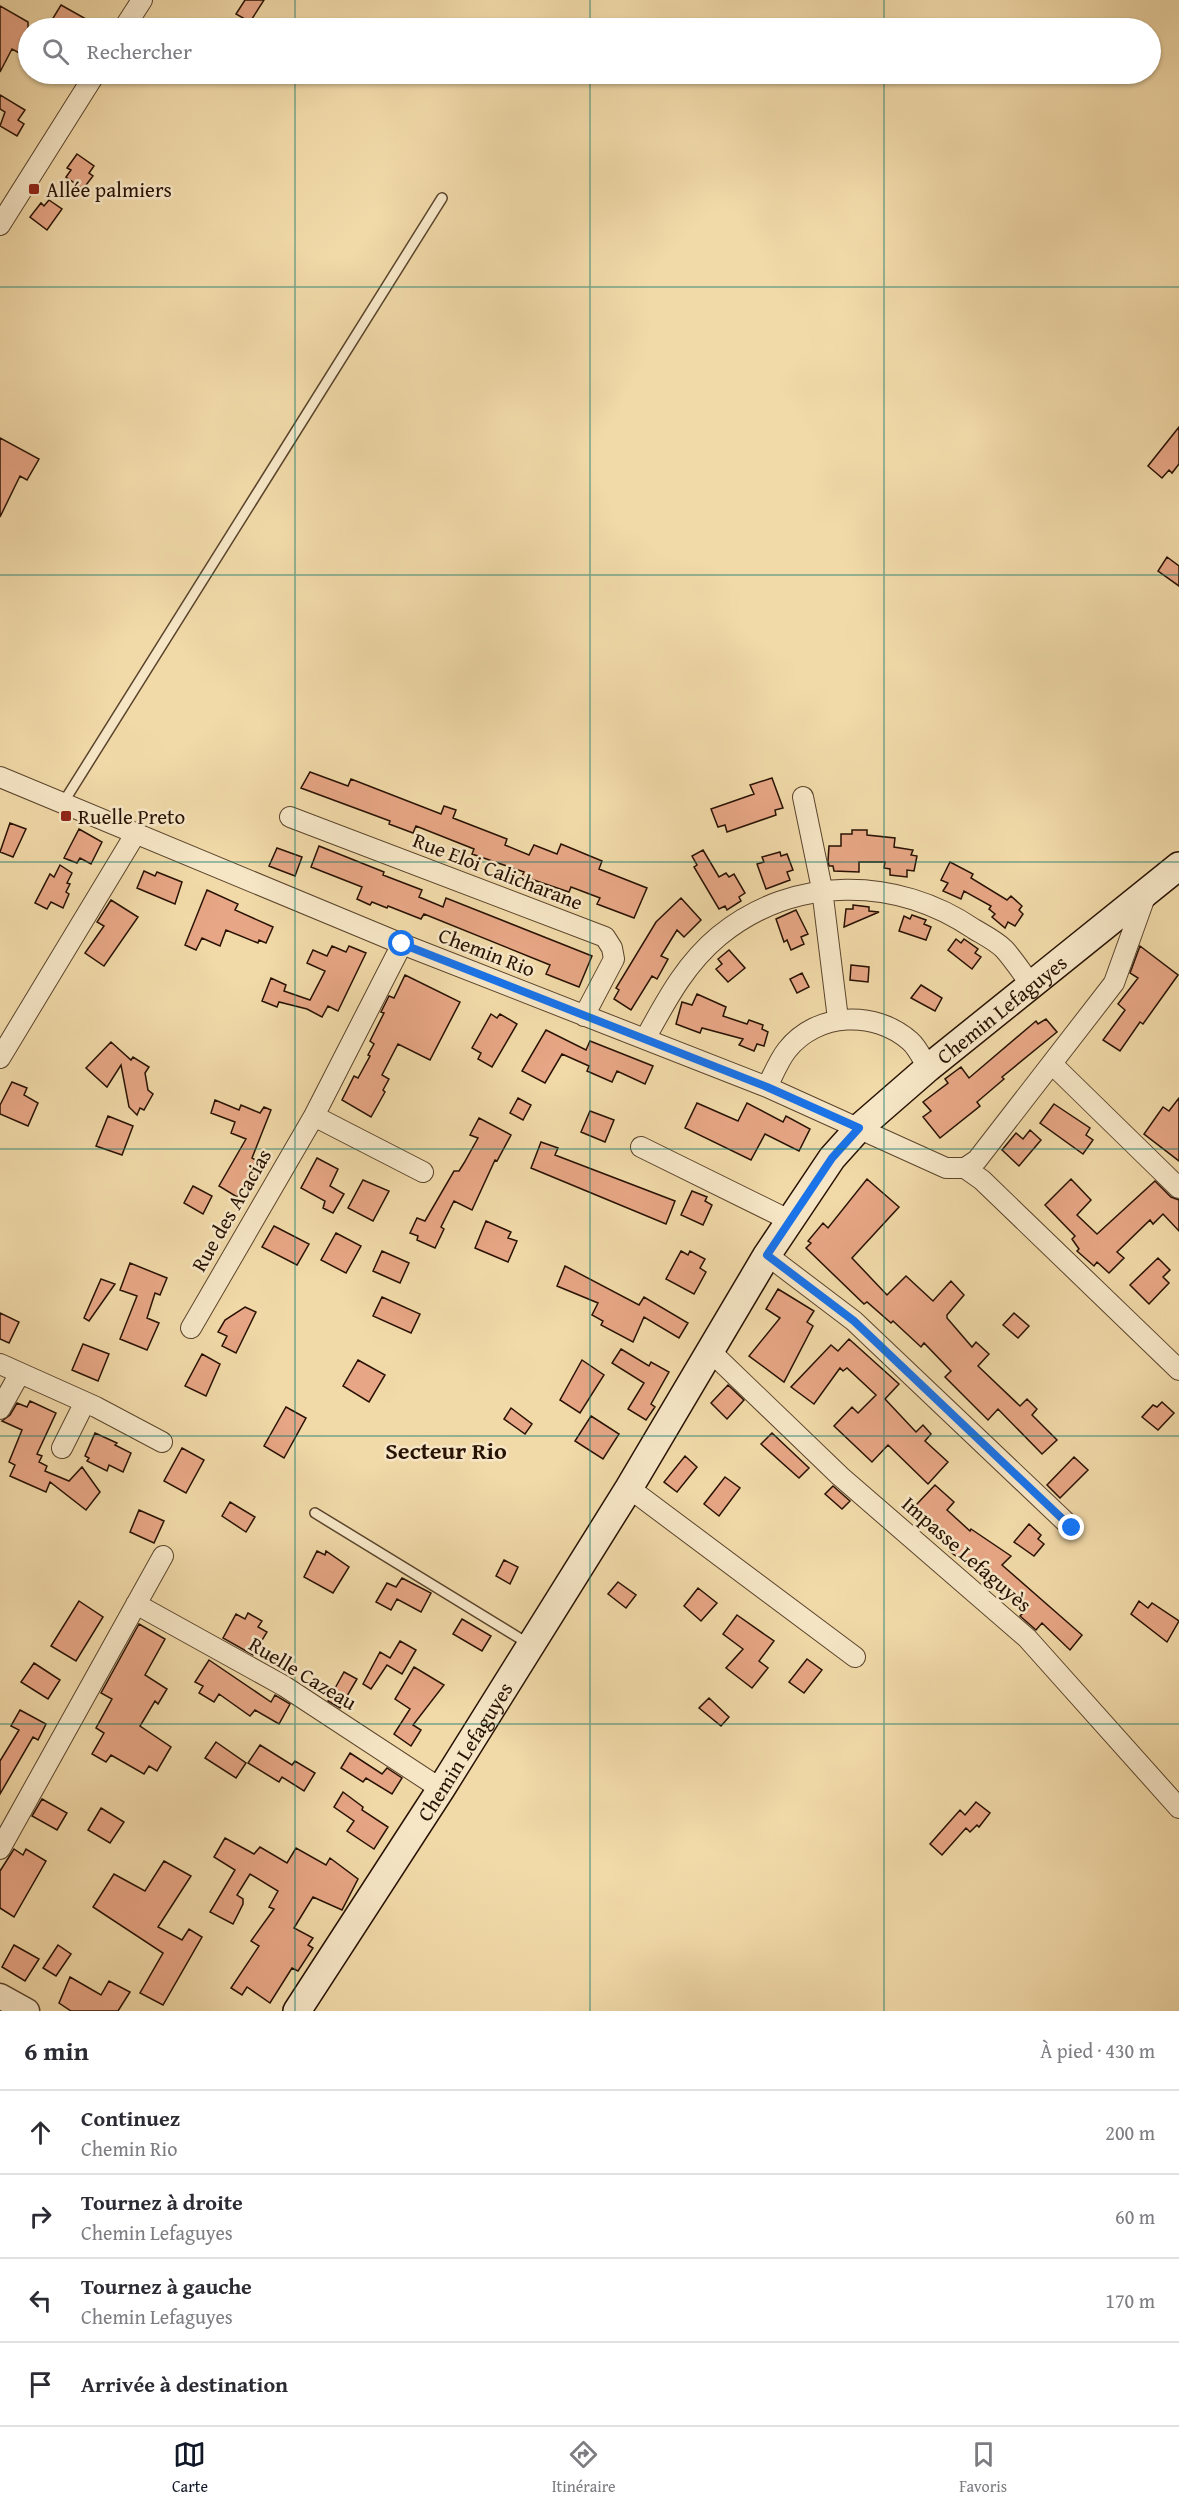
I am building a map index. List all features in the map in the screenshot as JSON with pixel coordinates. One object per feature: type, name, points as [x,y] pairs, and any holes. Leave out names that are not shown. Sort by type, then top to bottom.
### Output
[{"type":"main road","name":"Chemin Lefaguyes","points":[[297,2011],[441,1790],[629,1488],[767,1255],[832,1158],[859,1128],[928,1068],[1179,866]]},
{"type":"street","points":[[130,18],[142,0]]},
{"type":"street","points":[[3,212],[88,84]]},
{"type":"street","name":"Chemin Rio","points":[[0,777],[402,944],[767,1087],[859,1128]]},
{"type":"street","points":[[803,797],[822,889],[838,1019]]},
{"type":"street","name":"Rue Eloi Calicharane","points":[[290,817],[605,937],[612,948],[614,960],[584,1016]]},
{"type":"street","points":[[0,1058],[136,833]]},
{"type":"street","points":[[645,1039],[679,978],[718,937],[738,923],[778,903],[822,889],[861,888],[915,899],[959,918],[1003,948],[1032,986]]},
{"type":"street","name":"Chemin Lefaguyes","points":[[965,1168],[976,1160],[1114,983],[1146,894]]},
{"type":"street","name":"Rue des Acacias","points":[[191,1328],[314,1116],[402,944]]},
{"type":"street","points":[[767,1087],[786,1051],[816,1028],[838,1019],[865,1019],[892,1028],[912,1042],[928,1068]]},
{"type":"street","points":[[1052,1064],[1179,1188]]},
{"type":"street","points":[[314,1116],[423,1172]]},
{"type":"street","points":[[859,1128],[946,1168],[965,1168],[982,1179],[1179,1370]]},
{"type":"street","points":[[641,1147],[789,1220]]},
{"type":"street","points":[[767,1255],[854,1321],[1072,1528]]},
{"type":"street","name":"Impasse Lefaguyès","points":[[709,1350],[840,1476],[1027,1638],[1179,1808]]},
{"type":"street","points":[[0,1364],[85,1402],[162,1442]]},
{"type":"street","points":[[0,1409],[20,1373]]},
{"type":"street","points":[[62,1448],[85,1402]]},
{"type":"street","points":[[629,1488],[855,1657]]},
{"type":"street","points":[[0,1850],[163,1556]]},
{"type":"street","name":"Ruelle Cazeau","points":[[136,1604],[284,1686],[441,1790]]},
{"type":"lane","points":[[63,804],[442,198]]},
{"type":"lane","points":[[315,1513],[531,1645]]},
{"type":"building","points":[[245,0],[264,0],[253,18],[243,18],[236,14]]},
{"type":"building","points":[[61,5],[84,18],[53,18]]},
{"type":"building","points":[[0,6],[21,18],[18,18],[18,52],[12,49],[0,72]]},
{"type":"building","points":[[0,95],[25,110],[18,120],[24,124],[17,136],[0,126],[5,112],[0,109]]},
{"type":"building","points":[[77,154],[94,166],[89,173],[93,176],[83,189],[66,177],[71,170],[67,168]]},
{"type":"building","points":[[49,200],[62,209],[47,230],[30,217],[41,203],[44,206]]},
{"type":"building","points":[[1179,427],[1179,464],[1172,473],[1169,470],[1162,478],[1148,466]]},
{"type":"building","points":[[0,438],[39,459],[27,480],[20,476],[0,517]]},
{"type":"building","points":[[1167,557],[1179,566],[1179,586],[1158,571]]},
{"type":"building","points":[[310,772],[348,786],[351,779],[441,814],[444,806],[456,810],[453,818],[507,839],[505,845],[529,855],[534,845],[557,854],[561,844],[602,861],[599,869],[647,888],[634,918],[597,904],[600,898],[571,887],[569,892],[522,876],[524,872],[472,854],[474,849],[416,826],[413,833],[389,824],[390,821],[301,788]]},
{"type":"building","points":[[772,778],[783,808],[775,810],[776,815],[727,832],[725,825],[718,827],[711,809],[754,794],[750,785]]},
{"type":"building","points":[[10,823],[26,829],[13,857],[0,852]]},
{"type":"building","points":[[79,829],[102,842],[91,864],[80,858],[77,863],[64,858]]},
{"type":"building","points":[[852,830],[867,830],[867,835],[895,838],[894,847],[913,850],[911,855],[917,856],[914,871],[907,870],[907,877],[890,875],[890,869],[884,868],[885,862],[859,862],[859,872],[834,871],[828,861],[829,846],[841,846],[841,834],[852,834]]},
{"type":"building","points":[[319,846],[422,890],[419,897],[443,907],[446,898],[592,956],[579,987],[546,974],[550,965],[424,914],[421,919],[388,906],[387,908],[372,902],[370,905],[357,899],[362,887],[311,867]]},
{"type":"building","points":[[277,848],[302,857],[295,876],[269,866]]},
{"type":"building","points":[[703,850],[719,877],[726,873],[729,877],[734,874],[745,893],[739,897],[741,901],[727,910],[725,906],[719,909],[694,867],[697,865],[692,856]]},
{"type":"building","points":[[780,852],[781,856],[787,854],[793,870],[787,872],[790,880],[766,889],[757,864],[764,862],[762,857]]},
{"type":"building","points":[[950,862],[973,874],[971,878],[1007,900],[1011,896],[1022,906],[1019,910],[1023,914],[1015,926],[1008,922],[1005,928],[992,917],[995,914],[989,909],[991,906],[964,891],[961,899],[943,891],[948,883],[941,880]]},
{"type":"building","points":[[60,865],[72,873],[67,883],[70,884],[66,892],[69,894],[63,908],[51,902],[47,909],[35,903],[50,874],[54,877]]},
{"type":"building","points":[[144,871],[155,876],[157,872],[182,882],[175,904],[137,888]]},
{"type":"building","points":[[207,890],[238,904],[235,910],[273,927],[266,943],[259,940],[258,943],[226,930],[220,946],[202,938],[196,950],[185,945]]},
{"type":"building","points":[[681,898],[701,920],[684,937],[677,930],[661,956],[668,959],[657,979],[652,976],[631,1010],[614,999],[619,990],[616,988],[656,922]]},
{"type":"building","points":[[111,900],[138,917],[104,966],[85,953],[104,926],[97,922]]},
{"type":"building","points":[[853,905],[869,907],[869,911],[879,912],[844,927],[846,909],[853,909]]},
{"type":"building","points":[[796,910],[808,934],[801,937],[804,944],[791,950],[787,940],[784,942],[776,919]]},
{"type":"building","points":[[912,915],[926,920],[924,924],[931,927],[926,940],[899,931],[904,916],[910,919]]},
{"type":"building","points":[[956,939],[961,943],[964,939],[978,949],[975,953],[981,957],[972,969],[948,950]]},
{"type":"building","points":[[332,946],[346,952],[349,946],[366,953],[338,1011],[328,1006],[322,1017],[307,1009],[279,1002],[277,1007],[262,1001],[271,978],[286,985],[284,991],[310,1000],[325,971],[307,963],[313,950],[327,956]]},
{"type":"building","points":[[1140,946],[1178,975],[1143,1024],[1140,1022],[1120,1051],[1103,1040],[1125,1010],[1118,1004],[1138,978],[1130,973]]},
{"type":"building","points":[[729,950],[745,968],[728,982],[716,969],[722,964],[718,959]]},
{"type":"building","points":[[851,965],[869,967],[868,982],[850,980]]},
{"type":"building","points":[[802,973],[809,987],[797,993],[790,979]]},
{"type":"building","points":[[405,975],[460,1002],[430,1060],[398,1044],[382,1075],[389,1079],[383,1090],[385,1092],[371,1117],[342,1100],[354,1076],[358,1078],[370,1056],[368,1055],[374,1044],[370,1041],[384,1013],[381,1012],[389,996],[394,998]]},
{"type":"building","points":[[921,985],[942,998],[935,1011],[911,998]]},
{"type":"building","points":[[697,994],[726,1007],[723,1016],[747,1024],[749,1020],[763,1025],[762,1029],[768,1032],[764,1046],[757,1044],[754,1051],[739,1045],[743,1039],[702,1028],[700,1033],[676,1024],[682,1002],[692,1005]]},
{"type":"building","points":[[491,1014],[497,1018],[500,1014],[517,1024],[492,1067],[478,1059],[481,1053],[472,1048]]},
{"type":"building","points":[[1046,1019],[1057,1032],[1002,1077],[1004,1079],[977,1102],[980,1106],[940,1138],[923,1117],[931,1111],[923,1102],[948,1083],[945,1079],[961,1067],[969,1078],[1036,1021],[1038,1024]]},
{"type":"building","points":[[546,1030],[586,1050],[590,1041],[653,1066],[645,1084],[617,1071],[612,1082],[587,1071],[589,1066],[562,1054],[545,1083],[522,1071]]},
{"type":"building","points":[[111,1042],[131,1060],[133,1057],[149,1067],[145,1073],[148,1090],[153,1094],[144,1110],[140,1108],[137,1115],[129,1107],[121,1065],[107,1087],[86,1068]]},
{"type":"building","points":[[12,1082],[27,1088],[24,1095],[38,1103],[28,1126],[0,1114],[0,1105]]},
{"type":"building","points":[[518,1098],[531,1105],[523,1120],[510,1113]]},
{"type":"building","points":[[1179,1098],[1179,1161],[1144,1134],[1163,1107],[1169,1111]]},
{"type":"building","points":[[215,1100],[239,1110],[241,1105],[260,1113],[264,1107],[271,1110],[252,1158],[262,1164],[247,1189],[243,1187],[237,1197],[219,1186],[246,1139],[231,1133],[235,1122],[211,1113]]},
{"type":"building","points":[[697,1103],[738,1121],[747,1103],[783,1122],[786,1116],[810,1129],[799,1151],[765,1134],[751,1160],[685,1128]]},
{"type":"building","points":[[1054,1104],[1090,1128],[1086,1135],[1093,1140],[1083,1154],[1040,1123]]},
{"type":"building","points":[[590,1111],[614,1120],[605,1142],[581,1132]]},
{"type":"building","points":[[108,1116],[133,1126],[122,1155],[96,1146]]},
{"type":"building","points":[[479,1118],[511,1135],[497,1161],[495,1160],[472,1210],[454,1201],[441,1227],[444,1229],[435,1248],[417,1240],[418,1236],[410,1233],[417,1218],[425,1221],[454,1171],[459,1171],[464,1163],[478,1138],[470,1135]]},
{"type":"building","points":[[1030,1130],[1041,1140],[1019,1166],[1002,1150],[1016,1133],[1023,1139]]},
{"type":"building","points":[[541,1142],[558,1148],[555,1155],[675,1201],[666,1224],[531,1168]]},
{"type":"building","points":[[317,1158],[338,1169],[330,1186],[344,1194],[333,1213],[323,1208],[325,1201],[301,1188]]},
{"type":"building","points":[[867,1179],[899,1207],[852,1258],[887,1295],[906,1276],[933,1301],[951,1281],[964,1295],[947,1318],[972,1347],[976,1342],[989,1354],[978,1366],[1020,1406],[1027,1399],[1037,1409],[1032,1415],[1057,1440],[1042,1454],[998,1409],[988,1420],[945,1377],[951,1371],[924,1343],[921,1347],[893,1321],[891,1323],[867,1302],[864,1304],[806,1248],[811,1243],[808,1241],[823,1223],[828,1228]]},
{"type":"building","points":[[1071,1179],[1091,1200],[1077,1215],[1097,1234],[1155,1181],[1171,1197],[1179,1200],[1179,1231],[1163,1214],[1153,1224],[1150,1220],[1117,1252],[1124,1258],[1109,1273],[1097,1262],[1094,1266],[1077,1251],[1079,1249],[1072,1239],[1075,1236],[1045,1205]]},
{"type":"building","points":[[363,1180],[389,1191],[373,1221],[348,1208]]},
{"type":"building","points":[[193,1186],[212,1196],[203,1214],[184,1203]]},
{"type":"building","points":[[692,1191],[707,1197],[705,1201],[712,1205],[703,1225],[681,1215]]},
{"type":"building","points":[[486,1221],[511,1232],[508,1238],[517,1241],[508,1262],[475,1248]]},
{"type":"building","points":[[274,1226],[309,1244],[297,1265],[262,1247]]},
{"type":"building","points":[[336,1233],[361,1246],[346,1273],[321,1260]]},
{"type":"building","points":[[382,1251],[409,1263],[400,1283],[373,1271]]},
{"type":"building","points":[[681,1251],[688,1255],[690,1251],[705,1259],[700,1268],[706,1272],[694,1294],[666,1279]]},
{"type":"building","points":[[1158,1258],[1170,1270],[1163,1277],[1169,1283],[1149,1304],[1130,1285]]},
{"type":"building","points":[[130,1263],[167,1278],[160,1295],[155,1293],[147,1318],[159,1323],[147,1350],[120,1339],[137,1296],[120,1290]]},
{"type":"building","points":[[565,1266],[639,1305],[644,1297],[688,1323],[679,1338],[644,1317],[633,1342],[601,1325],[603,1321],[592,1315],[598,1303],[557,1286]]},
{"type":"building","points":[[101,1279],[115,1284],[89,1321],[84,1318]]},
{"type":"building","points":[[778,1289],[814,1311],[807,1322],[813,1326],[784,1382],[749,1356],[780,1318],[766,1309]]},
{"type":"building","points":[[382,1297],[420,1314],[411,1333],[373,1316]]},
{"type":"building","points":[[245,1307],[256,1312],[236,1353],[222,1346],[227,1336],[218,1332],[225,1320]]},
{"type":"building","points":[[0,1313],[19,1322],[9,1343],[0,1339]]},
{"type":"building","points":[[1014,1313],[1029,1326],[1018,1338],[1003,1325]]},
{"type":"building","points":[[849,1339],[899,1384],[885,1399],[916,1432],[923,1425],[931,1434],[925,1441],[948,1462],[928,1484],[888,1445],[872,1462],[834,1426],[852,1407],[858,1413],[876,1395],[847,1368],[843,1371],[840,1368],[814,1404],[791,1387],[831,1345],[838,1351]]},
{"type":"building","points":[[83,1344],[109,1354],[98,1381],[72,1370]]},
{"type":"building","points":[[621,1349],[649,1366],[651,1362],[669,1372],[651,1404],[655,1407],[646,1420],[628,1409],[644,1383],[612,1363]]},
{"type":"building","points":[[202,1354],[220,1364],[206,1396],[185,1386]]},
{"type":"building","points":[[358,1360],[385,1375],[369,1402],[343,1386]]},
{"type":"building","points":[[582,1360],[604,1375],[580,1413],[560,1400]]},
{"type":"building","points":[[728,1385],[744,1400],[727,1419],[711,1403]]},
{"type":"building","points":[[30,1401],[56,1413],[37,1454],[42,1456],[39,1462],[47,1466],[45,1471],[69,1481],[82,1467],[100,1492],[86,1510],[50,1482],[46,1492],[10,1476],[15,1465],[9,1462],[22,1430],[2,1421],[10,1415],[17,1403],[27,1407]]},
{"type":"building","points":[[1162,1402],[1174,1413],[1158,1430],[1142,1417],[1153,1405],[1157,1407]]},
{"type":"building","points":[[286,1407],[306,1418],[284,1458],[264,1446]]},
{"type":"building","points":[[511,1408],[532,1424],[525,1434],[504,1419]]},
{"type":"building","points":[[591,1416],[619,1434],[603,1459],[575,1441]]},
{"type":"building","points":[[95,1433],[117,1443],[115,1445],[131,1453],[123,1472],[109,1465],[107,1471],[87,1461],[89,1458],[85,1456]]},
{"type":"building","points":[[772,1433],[809,1468],[799,1478],[761,1444]]},
{"type":"building","points":[[182,1448],[204,1460],[186,1493],[164,1481]]},
{"type":"building","points":[[685,1456],[697,1467],[677,1492],[664,1482]]},
{"type":"building","points":[[1074,1457],[1088,1470],[1060,1498],[1047,1485]]},
{"type":"building","points":[[725,1477],[740,1488],[719,1516],[704,1504]]},
{"type":"building","points":[[935,1485],[954,1502],[947,1510],[970,1531],[971,1529],[1011,1556],[1002,1565],[1082,1635],[1070,1650],[1042,1623],[1036,1630],[1020,1616],[1023,1613],[1015,1605],[1021,1599],[999,1580],[995,1585],[977,1568],[976,1571],[949,1551],[952,1548],[937,1535],[942,1530],[916,1505]]},
{"type":"building","points":[[833,1486],[850,1501],[842,1509],[825,1494]]},
{"type":"building","points":[[230,1502],[255,1517],[246,1532],[222,1516]]},
{"type":"building","points":[[139,1510],[164,1521],[154,1543],[130,1532]]},
{"type":"building","points":[[1029,1524],[1041,1535],[1038,1539],[1044,1544],[1034,1556],[1014,1542]]},
{"type":"building","points":[[317,1551],[325,1555],[326,1551],[349,1567],[333,1593],[304,1577]]},
{"type":"building","points":[[504,1560],[518,1567],[510,1584],[496,1576]]},
{"type":"building","points":[[402,1578],[431,1593],[421,1612],[397,1599],[391,1610],[376,1602],[387,1583],[396,1587]]},
{"type":"building","points":[[618,1582],[636,1595],[626,1608],[608,1594]]},
{"type":"building","points":[[698,1588],[717,1603],[701,1621],[684,1606]]},
{"type":"building","points":[[79,1601],[103,1617],[76,1661],[51,1646]]},
{"type":"building","points":[[1139,1601],[1148,1608],[1152,1603],[1179,1621],[1167,1642],[1131,1614]]},
{"type":"building","points":[[248,1613],[262,1621],[258,1627],[267,1632],[253,1655],[223,1638],[236,1614],[245,1619]]},
{"type":"building","points":[[737,1615],[774,1641],[759,1661],[768,1668],[752,1688],[726,1668],[743,1649],[723,1634]]},
{"type":"building","points":[[462,1619],[491,1636],[482,1651],[453,1634]]},
{"type":"building","points":[[139,1624],[165,1639],[145,1675],[167,1689],[158,1704],[155,1701],[140,1726],[171,1747],[157,1771],[149,1766],[144,1774],[111,1755],[106,1762],[92,1754],[104,1733],[96,1728],[112,1699],[101,1693]]},
{"type":"building","points":[[400,1641],[416,1650],[402,1674],[387,1665],[371,1689],[363,1684],[380,1652],[390,1658]]},
{"type":"building","points":[[807,1659],[822,1670],[804,1693],[789,1682]]},
{"type":"building","points":[[209,1660],[271,1702],[275,1695],[290,1704],[279,1724],[255,1710],[250,1716],[219,1694],[214,1702],[199,1693],[203,1686],[195,1682]]},
{"type":"building","points":[[34,1663],[60,1680],[48,1699],[21,1682]]},
{"type":"building","points":[[414,1667],[444,1685],[413,1725],[421,1730],[411,1746],[394,1734],[410,1709],[395,1699]]},
{"type":"building","points":[[344,1672],[357,1679],[340,1708],[328,1701]]},
{"type":"building","points":[[709,1698],[729,1717],[721,1726],[699,1708]]},
{"type":"building","points":[[20,1710],[46,1724],[38,1740],[33,1737],[0,1794],[0,1761],[19,1730],[11,1726]]},
{"type":"building","points":[[216,1742],[246,1763],[236,1778],[205,1758]]},
{"type":"building","points":[[260,1745],[292,1765],[295,1761],[315,1773],[304,1791],[282,1777],[279,1782],[248,1763]]},
{"type":"building","points":[[350,1753],[382,1774],[387,1768],[402,1778],[392,1794],[366,1778],[363,1782],[341,1768]]},
{"type":"building","points":[[343,1792],[363,1807],[362,1810],[388,1827],[374,1849],[347,1831],[354,1821],[334,1807]]},
{"type":"building","points":[[42,1799],[67,1813],[57,1830],[32,1816]]},
{"type":"building","points":[[976,1802],[990,1813],[979,1827],[977,1825],[970,1832],[966,1828],[942,1855],[930,1844],[960,1810],[965,1815]]},
{"type":"building","points":[[101,1808],[124,1822],[110,1843],[88,1830]]},
{"type":"building","points":[[225,1838],[254,1854],[260,1847],[287,1863],[296,1848],[326,1865],[330,1858],[358,1879],[342,1910],[313,1897],[294,1928],[313,1938],[308,1945],[313,1948],[298,1971],[292,1968],[270,2003],[247,1987],[242,1995],[231,1988],[259,1946],[251,1941],[274,1909],[269,1907],[278,1891],[250,1874],[237,1895],[243,1899],[243,1904],[233,1924],[210,1912],[235,1870],[214,1857]]},
{"type":"building","points":[[14,1849],[23,1855],[26,1849],[46,1861],[14,1917],[0,1908],[0,1871]]},
{"type":"building","points":[[164,1861],[191,1876],[158,1927],[182,1940],[189,1929],[202,1937],[163,2005],[140,1993],[163,1953],[93,1907],[114,1874],[145,1891]]},
{"type":"building","points":[[14,1945],[39,1959],[25,1981],[2,1967]]},
{"type":"building","points":[[58,1945],[71,1954],[56,1976],[43,1968]]},
{"type":"building","points":[[70,1977],[101,1995],[109,1981],[130,1992],[118,2011],[71,2011],[59,2003]]},
{"type":"place","name":"Allée palmiers","points":[[34,189]]},
{"type":"place","name":"Ruelle Preto","points":[[66,816]]},
{"type":"district","name":"Secteur Rio","points":[[446,1450]]},
{"type":"route","points":[[402,944],[767,1087],[859,1128],[832,1158],[767,1255],[854,1321],[1072,1528]]}]
